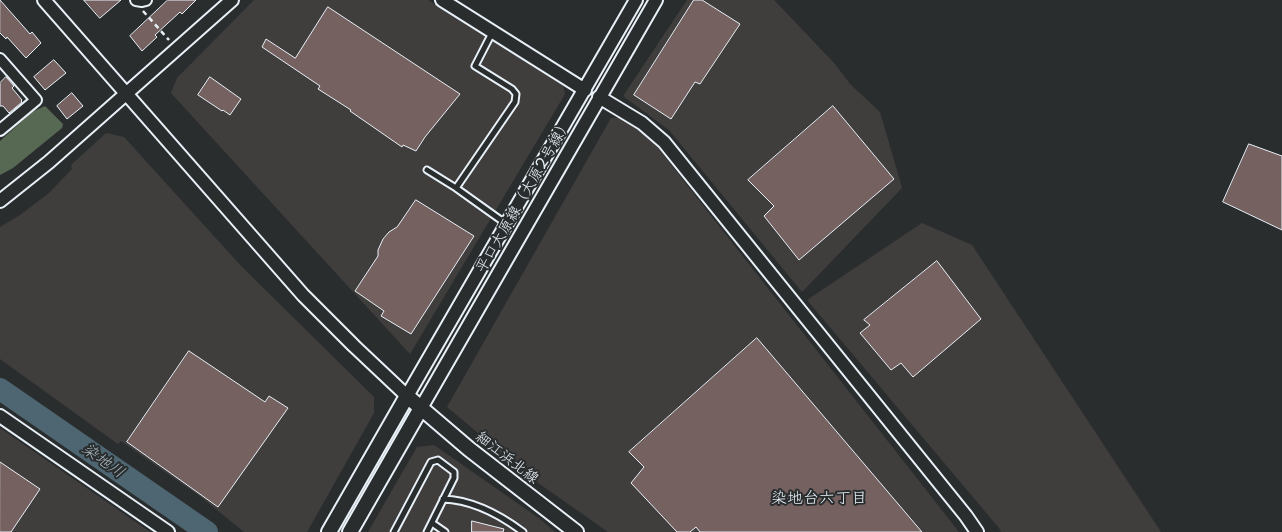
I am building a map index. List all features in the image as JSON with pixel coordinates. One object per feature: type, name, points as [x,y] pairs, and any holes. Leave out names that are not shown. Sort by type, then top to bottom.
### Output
[{"type":"main road","name":"細江浜北線","points":[[407,396],[476,455],[576,532]]},
{"type":"main road","points":[[329,532],[407,396]]},
{"type":"main road","points":[[350,532],[421,408]]},
{"type":"street","points":[[44,0],[303,295],[407,396]]},
{"type":"street","points":[[136,0],[146,0]]},
{"type":"street","points":[[0,201],[127,94],[232,0]]},
{"type":"street","points":[[442,0],[585,90]]},
{"type":"street","name":"平口大原線（大原2号線）","points":[[407,396],[636,0]]},
{"type":"street","name":"平口大原線（大原2号線）","points":[[421,408],[656,0]]},
{"type":"street","points":[[0,59],[36,100],[0,130]]},
{"type":"street","points":[[599,97],[642,123],[664,142],[978,532]]},
{"type":"street","points":[[0,416],[168,532]]},
{"type":"lane","points":[[456,188],[515,102],[516,94],[512,89],[475,66],[492,32]]},
{"type":"lane","points":[[427,170],[456,188],[506,224]]},
{"type":"lane","points":[[394,532],[431,462],[438,460],[454,472],[454,478],[427,532]]},
{"type":"lane","points":[[443,499],[482,507],[523,532]]},
{"type":"lane","points":[[432,523],[445,532]]},
{"type":"path","points":[[143,11],[169,40]]},
{"type":"shaded area","points":[[254,0],[428,0],[563,86],[565,94],[410,354],[171,93],[177,78]]},
{"type":"shaded area","points":[[687,0],[774,0],[835,64],[850,84],[880,112],[902,188],[802,292],[669,130],[623,96]]},
{"type":"shaded area","points":[[611,118],[621,118],[647,134],[959,532],[608,532],[534,480],[447,407]]},
{"type":"shaded area","points":[[106,133],[124,137],[241,266],[374,397],[374,413],[307,532],[244,532],[201,497],[121,441],[118,444],[0,359],[0,227],[20,215],[49,193],[72,169],[71,165]]},
{"type":"shaded area","points":[[922,223],[972,245],[1161,532],[1001,532],[807,300]]},
{"type":"shaded area","points":[[0,428],[150,532],[0,532]]},
{"type":"shaded area","points":[[434,445],[540,519],[555,532],[368,532],[417,447]]},
{"type":"green space","points":[[45,106],[63,124],[62,128],[13,168],[0,175],[0,141],[32,112]]},
{"type":"building","points":[[0,0],[30,34],[32,32],[41,43],[26,58],[7,37],[6,39],[0,33]]},
{"type":"building","points":[[84,0],[121,0],[100,18]]},
{"type":"building","points":[[168,0],[196,0],[182,14],[180,12],[155,35],[157,37],[142,51],[130,36]]},
{"type":"building","points":[[694,0],[702,0],[740,24],[700,84],[695,82],[671,119],[634,95]]},
{"type":"building","points":[[328,7],[460,94],[416,151],[403,145],[402,147],[318,89],[320,86],[262,47],[266,39],[295,58]]},
{"type":"building","points":[[54,60],[66,73],[45,90],[34,77]]},
{"type":"building","points":[[6,77],[22,100],[9,113],[3,106],[0,106],[0,83]]},
{"type":"building","points":[[210,77],[241,99],[230,115],[198,95]]},
{"type":"building","points":[[72,93],[83,106],[67,119],[57,106]]},
{"type":"building","points":[[833,106],[894,179],[799,260],[764,216],[774,206],[748,180]]},
{"type":"building","points":[[1249,144],[1282,156],[1282,230],[1223,202]]},
{"type":"building","points":[[416,200],[474,236],[411,334],[381,316],[384,311],[355,291],[378,256],[378,250],[383,239],[397,227]]},
{"type":"building","points":[[937,261],[981,319],[913,377],[901,363],[891,370],[860,333],[870,325],[864,320]]},
{"type":"building","points":[[757,338],[922,532],[700,532],[696,527],[690,532],[677,532],[631,483],[644,467],[629,452]]},
{"type":"building","points":[[189,351],[265,402],[269,396],[288,408],[218,507],[127,442]]},
{"type":"building","points":[[0,462],[40,489],[11,532],[0,532]]},
{"type":"building","points":[[472,521],[504,529],[503,532],[472,532]]},
{"type":"waterway","name":"染地川","points":[[0,389],[207,532]]},
{"type":"district","name":"染地台六丁目","points":[[819,499]]}]
